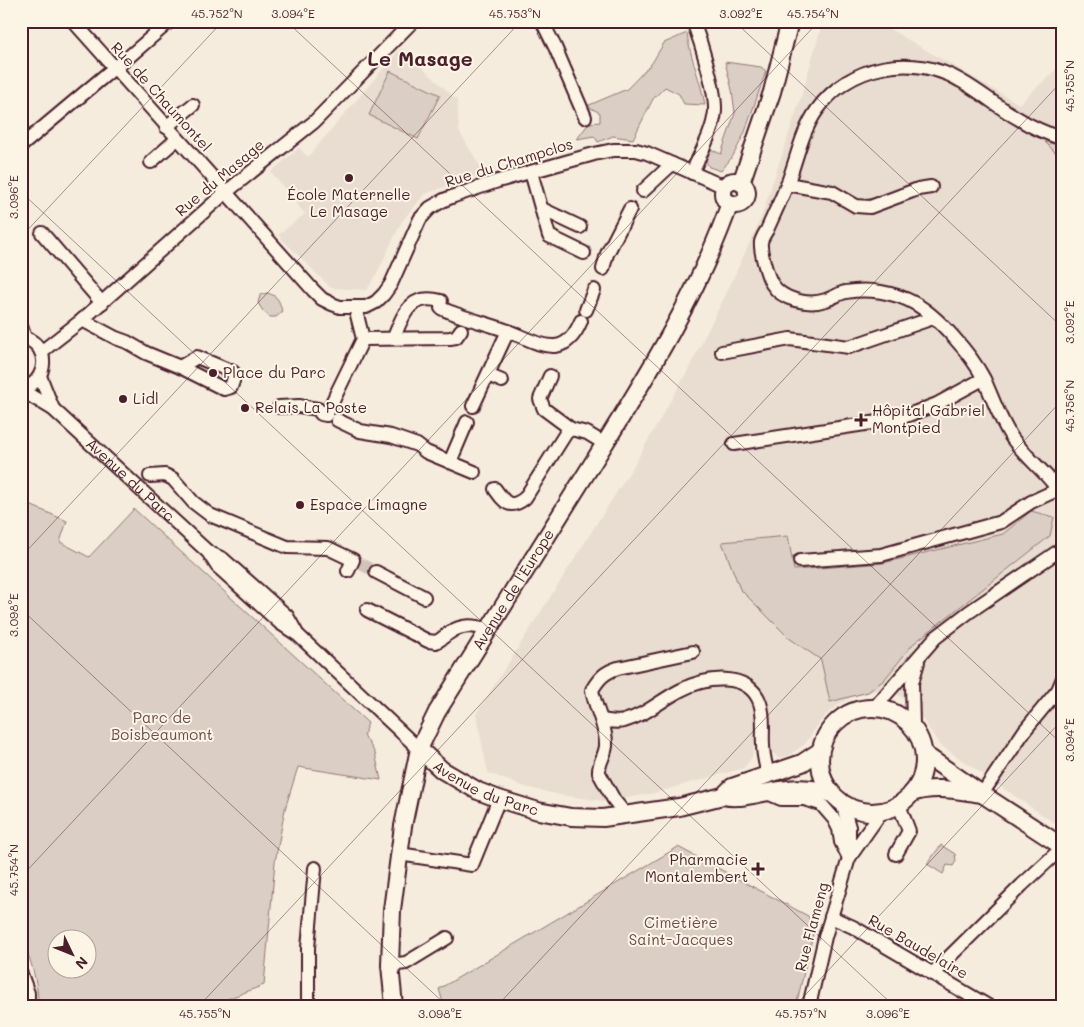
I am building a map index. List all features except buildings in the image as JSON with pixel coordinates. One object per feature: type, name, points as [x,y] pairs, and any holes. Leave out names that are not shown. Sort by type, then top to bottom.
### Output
[{"type":"main road","name":"Avenue de l'Europe","points":[[394,1006],[390,965],[392,910],[404,816],[419,749],[437,712],[605,444],[686,302],[719,233],[732,191],[772,92],[790,21]]},
{"type":"main road","points":[[912,794],[922,775],[924,754],[918,734],[913,726],[896,713],[875,707],[852,711],[839,719],[829,730],[820,751],[822,774],[837,798],[861,811],[882,811],[900,804],[912,794],[925,789],[982,794]]},
{"type":"main road","name":"Avenue du Parc","points":[[419,749],[442,770],[474,788],[499,799],[538,812],[571,817],[603,818],[627,816],[679,807],[723,796],[734,799],[796,787],[821,789],[837,798]]},
{"type":"main road","name":"Avenue du Parc","points":[[723,796],[732,787],[802,763],[820,751]]},
{"type":"main road","points":[[924,754],[1063,847]]},
{"type":"street","name":"Rue de Chaumontel","points":[[73,21],[226,194]]},
{"type":"street","points":[[21,146],[114,68],[124,62],[170,21]]},
{"type":"street","points":[[542,21],[585,117]]},
{"type":"street","points":[[692,173],[706,143],[715,111],[706,64],[693,21]]},
{"type":"street","name":"Rue du Masage","points":[[41,352],[82,320],[226,194],[314,122],[411,22]]},
{"type":"street","points":[[1061,493],[1012,438],[983,379],[958,343],[933,318],[915,303],[891,294],[869,291],[845,292],[826,301],[808,303],[786,297],[772,284],[765,266],[761,242],[787,184],[807,128],[818,110],[832,93],[849,80],[871,71],[891,65],[915,65],[941,72],[960,80],[1020,120],[1063,139]]},
{"type":"street","points":[[166,127],[193,105]]},
{"type":"street","points":[[151,162],[177,139]]},
{"type":"street","name":"Rue du Champclos","points":[[226,194],[322,299],[340,307],[366,307],[376,302],[391,284],[420,219],[430,208],[454,196],[594,154],[625,149],[647,153],[732,191]]},
{"type":"street","points":[[643,191],[672,164]]},
{"type":"street","points":[[531,172],[549,236],[584,253]]},
{"type":"street","points":[[787,184],[832,192],[856,206],[870,207],[918,189],[931,187]]},
{"type":"street","points":[[542,208],[580,227]]},
{"type":"street","points":[[603,269],[606,254],[630,209]]},
{"type":"street","points":[[42,233],[102,303]]},
{"type":"street","points":[[394,337],[408,307],[423,298],[429,298],[457,315],[557,347],[574,334],[594,290]]},
{"type":"street","points":[[336,412],[363,339],[354,307]]},
{"type":"street","points":[[722,352],[790,339],[849,346],[933,318]]},
{"type":"street","points":[[82,320],[116,338],[180,367]]},
{"type":"street","points":[[363,339],[394,337],[450,338],[456,337],[461,330]]},
{"type":"street","points":[[473,406],[508,331]]},
{"type":"street","points":[[21,390],[29,388],[40,376],[43,368],[41,352],[32,341],[22,334]]},
{"type":"street","points":[[488,375],[502,381]]},
{"type":"street","name":"Avenue du Parc","points":[[40,376],[53,409]]},
{"type":"street","points":[[550,376],[540,399],[544,409],[571,429],[587,433],[605,444]]},
{"type":"street","points":[[734,444],[898,419],[937,404],[983,379]]},
{"type":"street","name":"Avenue du Parc","points":[[21,390],[53,409],[208,552],[217,566],[280,623],[298,635],[419,749]]},
{"type":"street","points":[[279,407],[299,406],[318,409],[321,414],[326,415],[336,412]]},
{"type":"street","points":[[336,412],[360,431],[391,436],[417,444],[426,452],[474,472]]},
{"type":"street","points":[[450,462],[467,422]]},
{"type":"street","points":[[495,489],[504,501],[511,505],[516,505],[525,498],[566,433],[571,429]]},
{"type":"street","points":[[1061,493],[1063,468]]},
{"type":"street","points":[[150,476],[166,475],[193,502],[210,515],[287,547],[328,548],[353,564]]},
{"type":"street","points":[[800,561],[881,555],[1001,522],[1031,502],[1061,493]]},
{"type":"street","points":[[875,707],[936,638],[969,612],[1063,548]]},
{"type":"street","points":[[376,572],[424,597]]},
{"type":"street","points":[[367,610],[428,641],[436,642],[450,632],[474,625],[488,630]]},
{"type":"street","points":[[627,816],[614,800],[598,773],[606,746],[602,723],[593,700],[592,690],[606,672],[694,652]]},
{"type":"street","points":[[913,726],[912,683],[920,658]]},
{"type":"street","points":[[602,723],[623,722],[639,716],[682,689],[700,683],[731,679],[740,682],[754,692],[760,704],[764,761],[768,775]]},
{"type":"street","points":[[982,794],[1025,730],[1061,687]]},
{"type":"street","points":[[767,792],[781,798],[804,799],[821,804],[834,819],[839,829],[841,842],[850,858]]},
{"type":"street","name":"Rue Flameng","points":[[837,798],[849,827],[850,858]]},
{"type":"street","points":[[399,854],[472,865],[499,799]]},
{"type":"street","points":[[896,854],[910,830],[900,804]]},
{"type":"street","name":"Rue Flameng","points":[[809,1006],[831,917],[850,858],[882,811]]},
{"type":"street","points":[[932,974],[1028,878],[1063,847]]},
{"type":"street","points":[[308,1006],[308,948],[315,868]]},
{"type":"street","name":"Rue Baudelaire","points":[[831,917],[853,927],[988,1006]]},
{"type":"street","points":[[390,965],[406,963],[447,938]]},
{"type":"street","points":[[21,974],[28,993],[28,1006]]},
{"type":"shaded area","name":"Hôpital Gabriel Montpied","points":[[823,21],[886,21],[888,28],[1019,104],[1063,63],[1063,829],[940,745],[911,702],[889,690],[877,690],[850,698],[841,703],[820,722],[805,744],[788,756],[779,758],[772,753],[769,746],[754,747],[752,757],[744,768],[650,794],[604,801],[560,795],[525,787],[488,773],[476,714],[634,465],[686,374],[761,218],[801,97]]},
{"type":"shaded area","points":[[401,48],[457,100],[459,131],[484,173],[425,194],[402,221],[367,290],[331,288],[278,235],[305,214],[271,172],[299,148],[308,157]]},
{"type":"green space","points":[[687,33],[705,105],[684,104],[679,94],[665,87],[653,99],[633,139],[613,136],[598,142],[594,136],[577,139],[589,123],[600,122],[600,113],[587,106],[627,89],[652,63],[664,43]]},
{"type":"green space","points":[[725,62],[761,67],[766,71],[745,132],[733,156],[721,171],[709,167],[706,161],[710,149],[721,154],[735,113]]},
{"type":"green space","points":[[390,71],[440,95],[418,139],[369,115]]},
{"type":"green space","points":[[1045,142],[1063,146],[1063,160]]},
{"type":"green space","points":[[267,293],[278,299],[282,312],[276,317],[270,317],[258,303],[260,295]]},
{"type":"green space","name":"Parc de Boisbeaumont","points":[[23,502],[67,521],[60,542],[89,557],[134,509],[368,723],[364,735],[375,753],[381,780],[298,767],[285,809],[275,862],[264,985],[209,1006],[38,1006],[35,979],[21,934],[21,506]]},
{"type":"green space","points":[[1031,511],[1054,517],[1050,536],[913,644],[884,680],[868,692],[830,702],[821,660],[789,638],[740,589],[722,542],[788,536],[794,570],[883,563],[1003,534]]},
{"type":"green space","points":[[941,845],[955,854],[956,861],[953,866],[947,865],[943,874],[927,864]]},
{"type":"green space","name":"Cimetière Saint-Jacques","points":[[678,847],[808,916],[814,930],[796,1006],[444,1006],[439,989]]},
{"type":"tunnel","points":[[359,563],[376,572]]},
{"type":"place","name":"École Maternelle Le Masage","points":[[349,178]]},
{"type":"place","name":"Place du Parc","points":[[213,373]]},
{"type":"place","name":"Lidl","points":[[123,399]]},
{"type":"place","name":"Relais La Poste","points":[[245,408]]},
{"type":"place","name":"Hôpital Gabriel Montpied","points":[[861,420]]},
{"type":"place","name":"Espace Limagne","points":[[300,505]]},
{"type":"place","name":"Pharmacie Montalembert","points":[[758,869]]},
{"type":"district","name":"Le Masage","points":[[420,59]]}]
